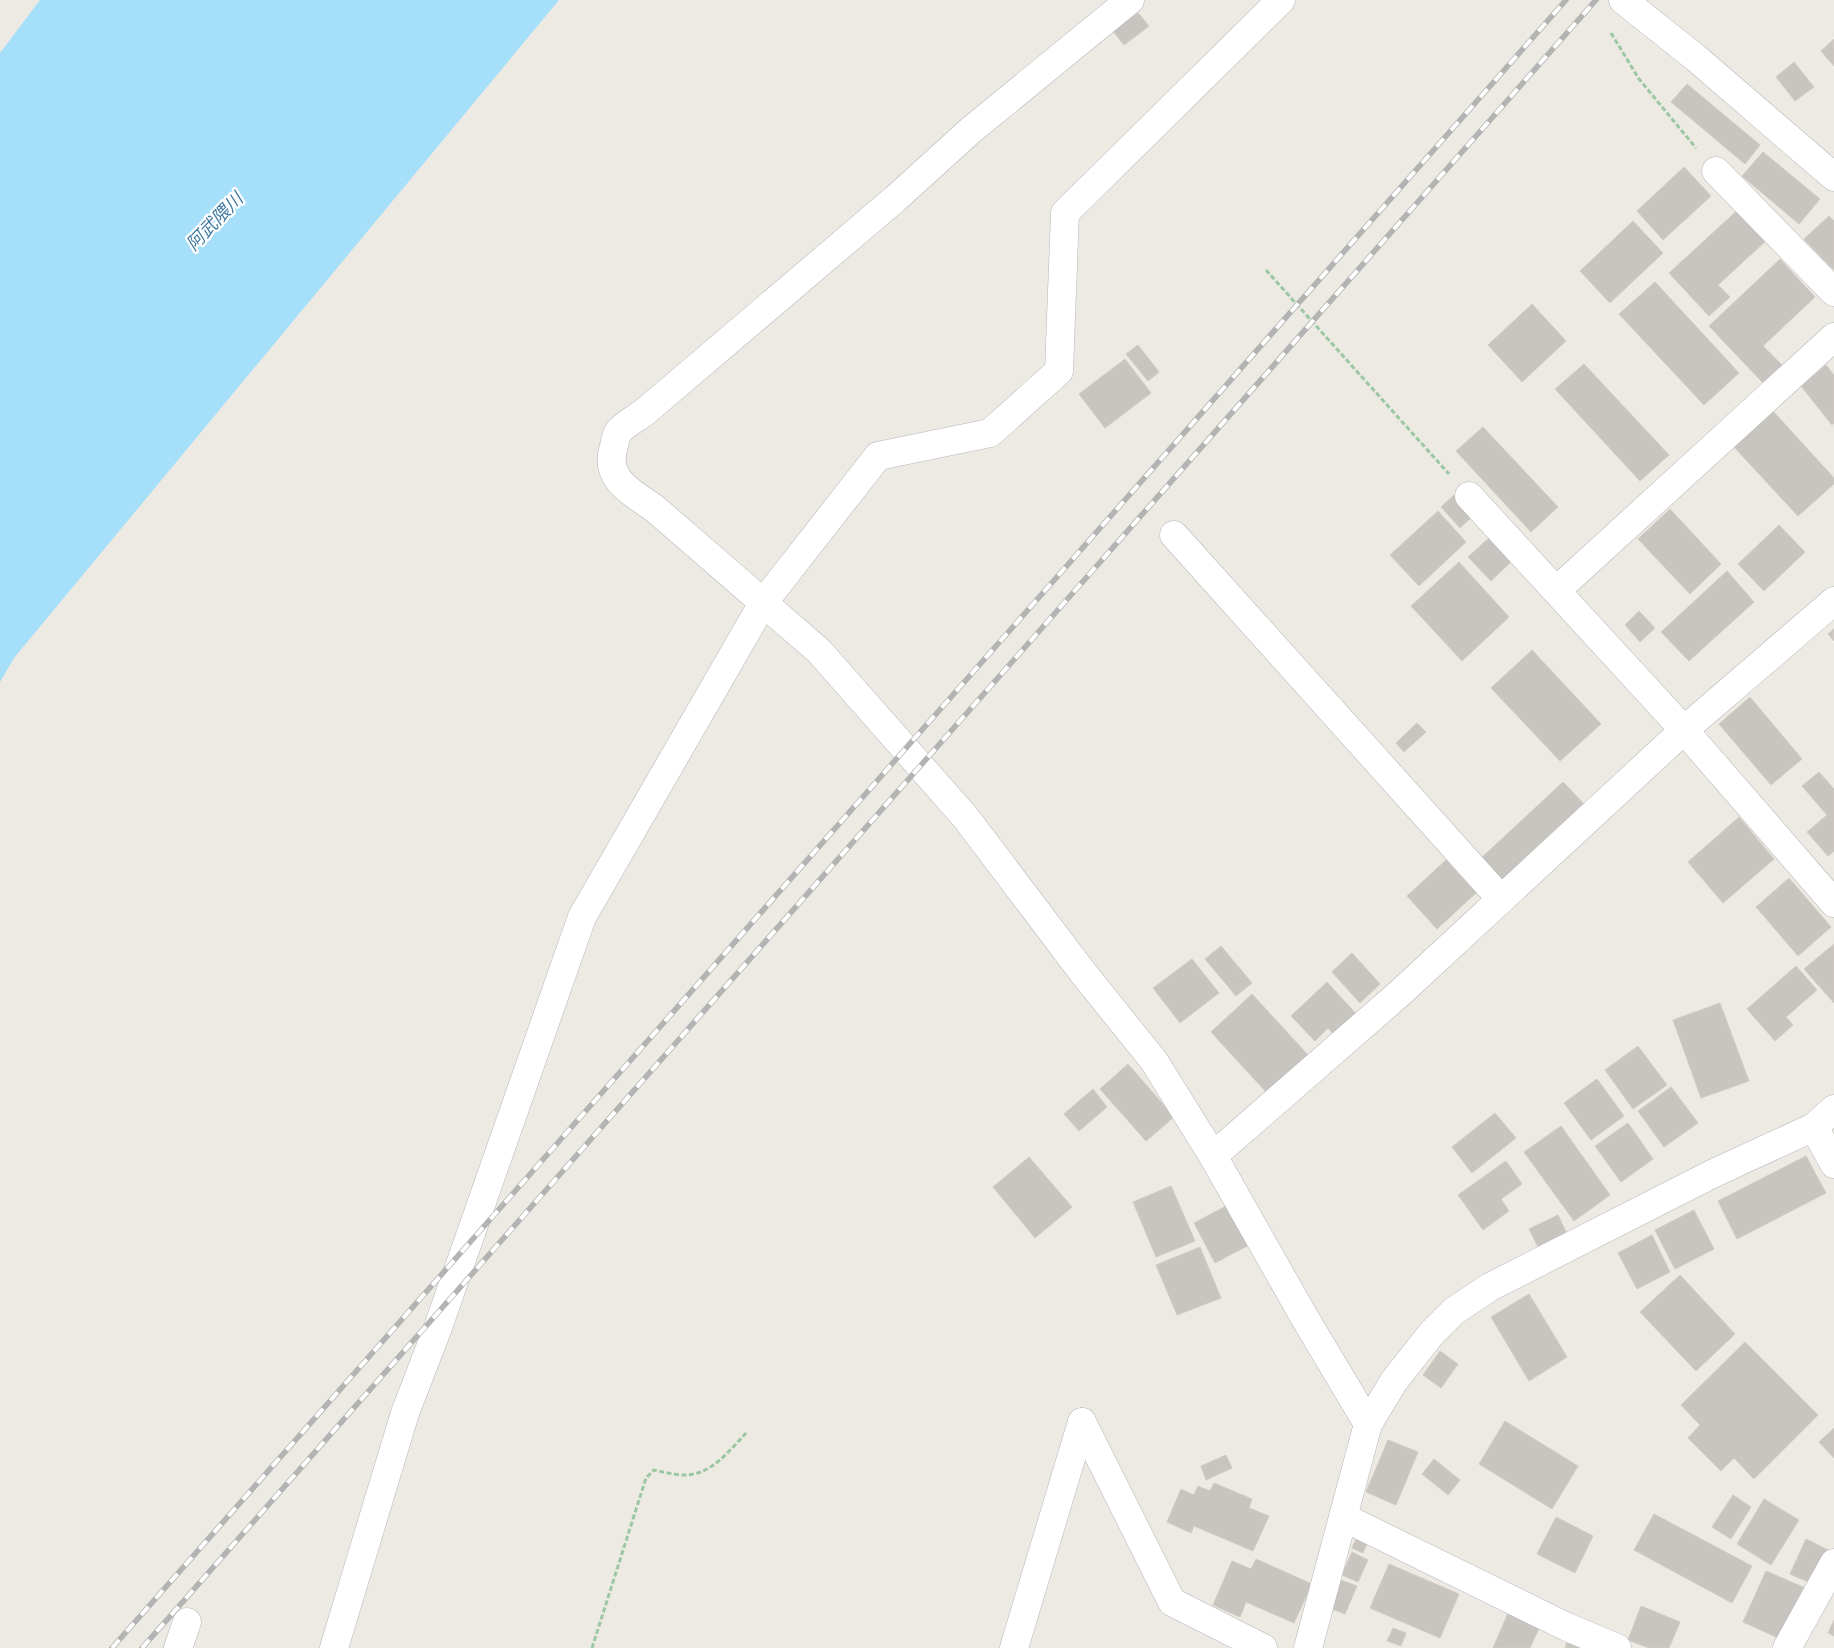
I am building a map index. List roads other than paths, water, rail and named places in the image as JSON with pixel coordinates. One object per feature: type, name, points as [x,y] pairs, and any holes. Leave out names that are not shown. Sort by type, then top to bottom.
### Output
[{"type":"street","points":[[1130,0],[971,130],[895,199],[647,410],[618,432],[612,451],[611,464],[616,478],[633,494],[654,508],[819,651],[961,812],[1084,974],[1154,1060],[1213,1156],[1303,1315],[1368,1424]]},
{"type":"street","points":[[334,1648],[405,1413],[437,1330],[582,917],[763,603],[878,456],[990,433],[1059,371],[1065,212],[1281,0]]},
{"type":"street","points":[[1623,0],[1830,166]]},
{"type":"street","points":[[1716,171],[1834,292]]},
{"type":"street","points":[[1556,590],[1834,337]]},
{"type":"street","points":[[1469,496],[1684,730],[1834,902]]},
{"type":"street","points":[[1174,535],[1501,899]]},
{"type":"street","points":[[1213,1156],[1393,999],[1684,730],[1834,601]]},
{"type":"street","points":[[1308,1648],[1368,1424],[1399,1374],[1432,1333],[1454,1311],[1490,1287],[1824,1118],[1834,1164]]},
{"type":"street","points":[[1014,1648],[1082,1422],[1172,1602],[1263,1648]]},
{"type":"street","points":[[1343,1517],[1567,1627],[1617,1648]]},
{"type":"street","points":[[1787,1648],[1834,1563]]},
{"type":"street","points":[[178,1648],[187,1622]]},
{"type":"water","name":"阿武隈川","points":[[40,0],[559,0],[14,658],[0,682],[0,53]]},
{"type":"railway","points":[[112,1648],[1566,0]]},
{"type":"railway","points":[[142,1648],[1596,0]]}]
